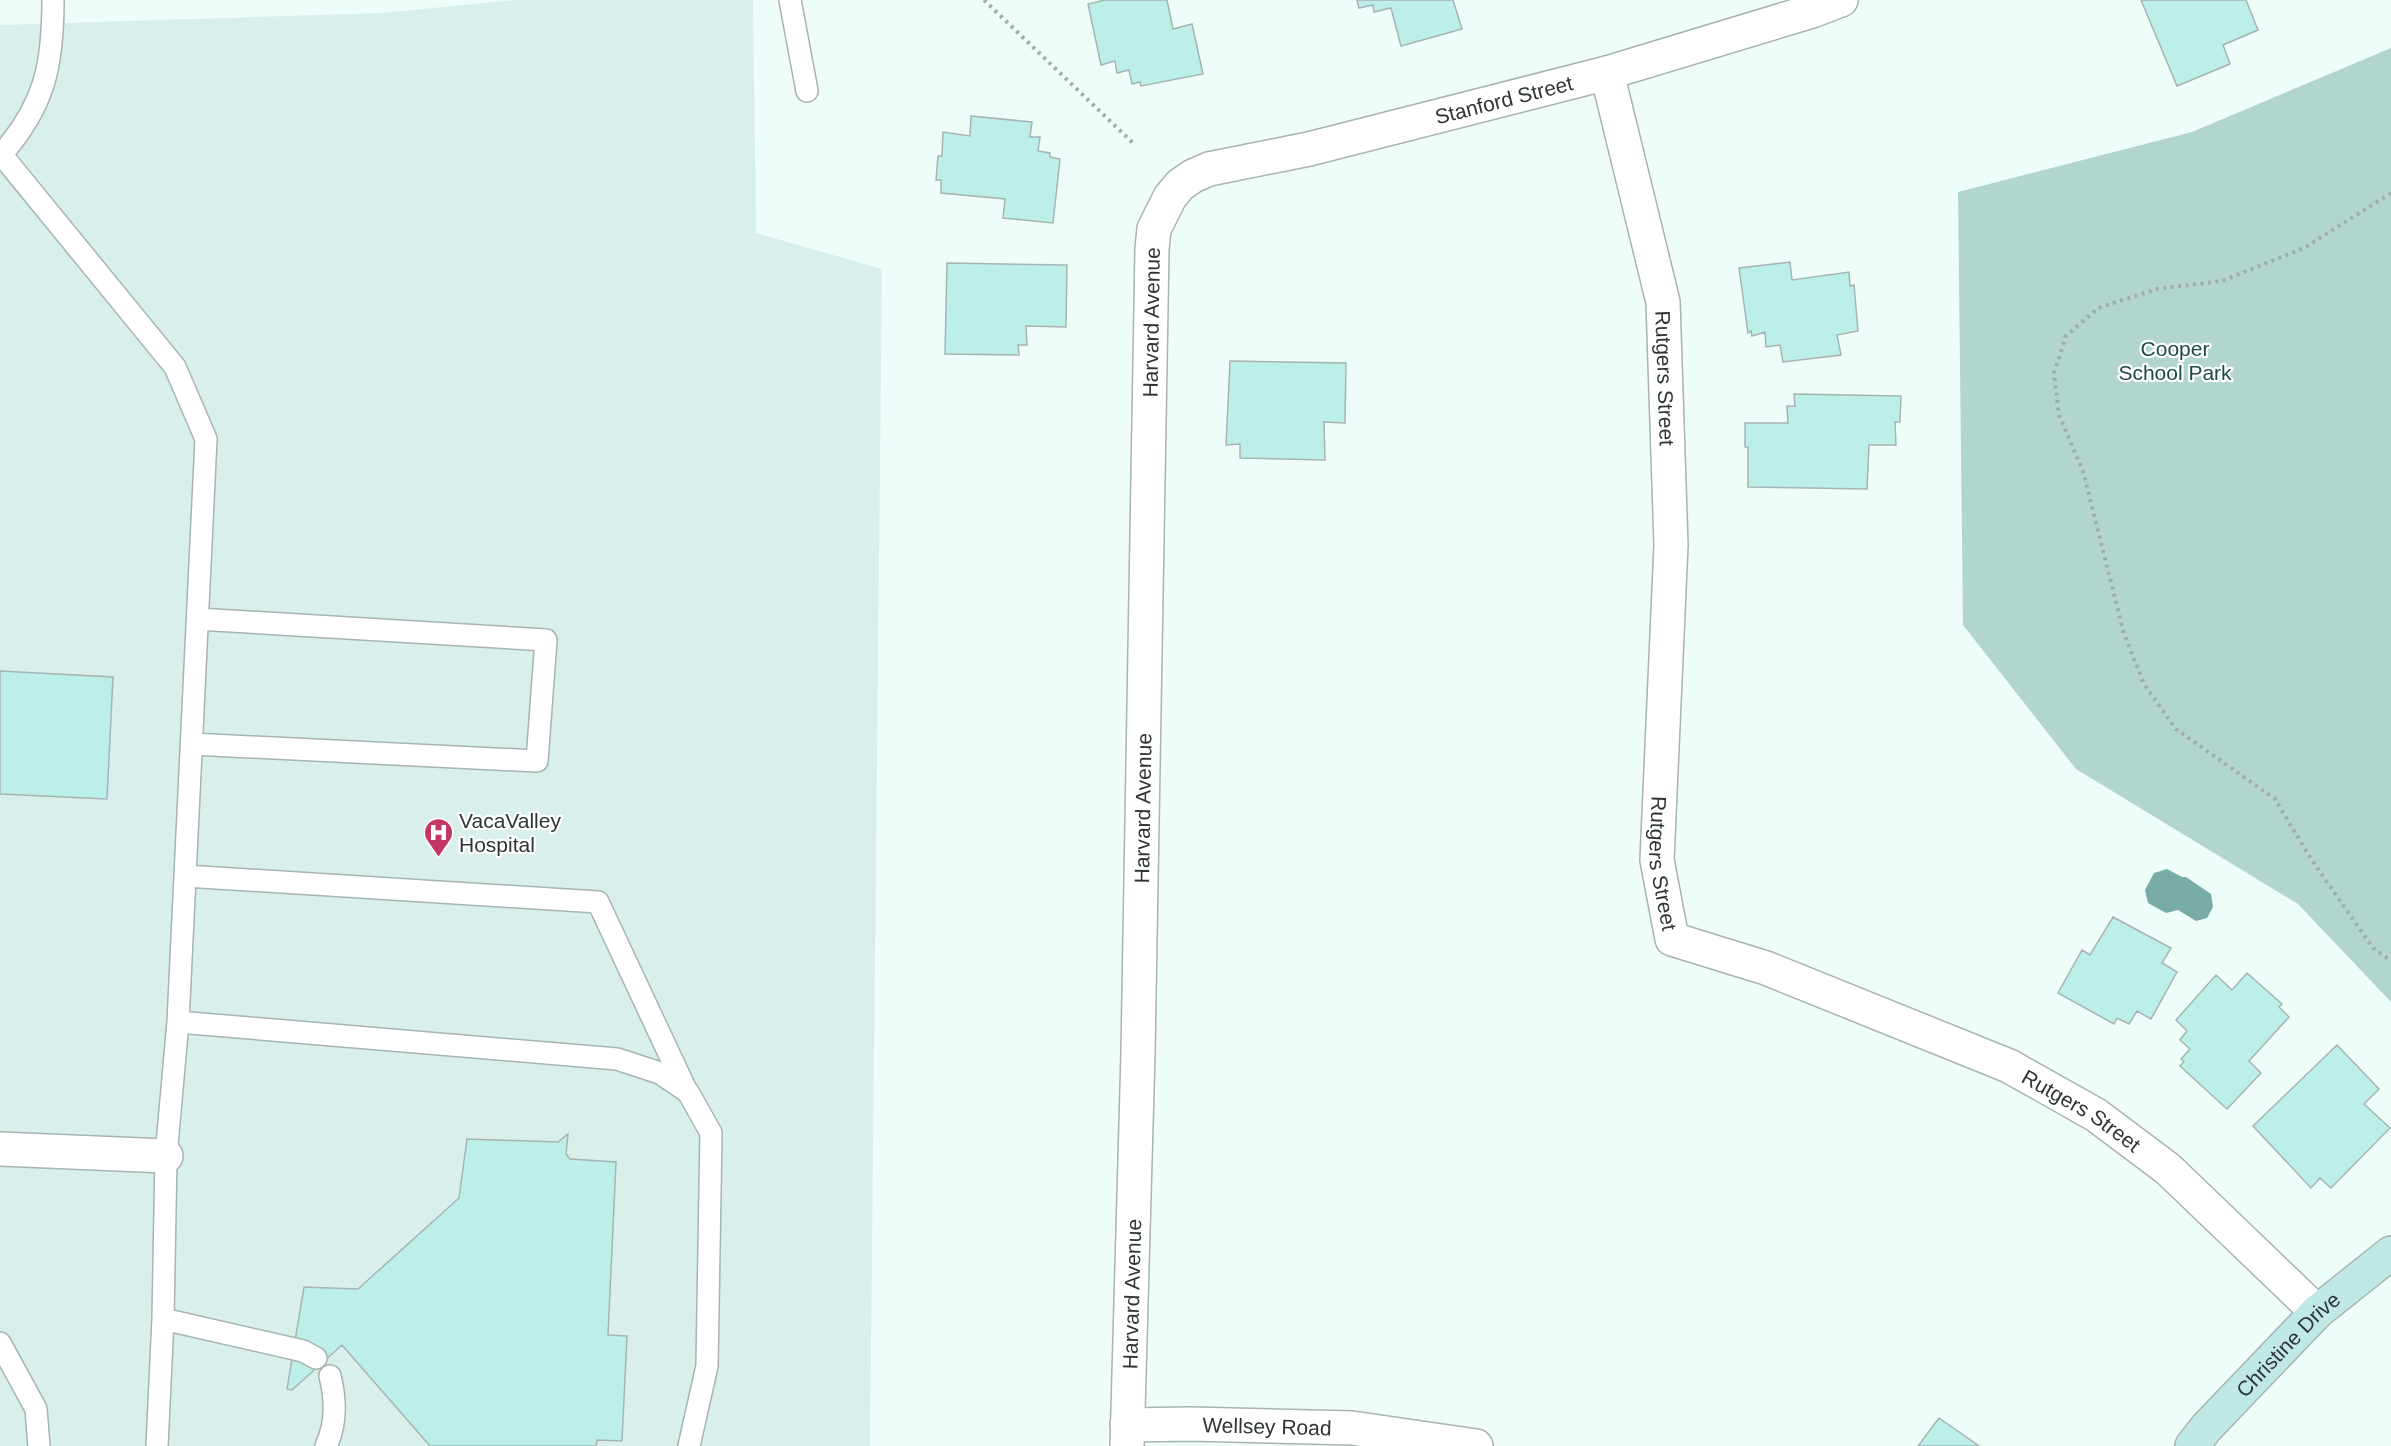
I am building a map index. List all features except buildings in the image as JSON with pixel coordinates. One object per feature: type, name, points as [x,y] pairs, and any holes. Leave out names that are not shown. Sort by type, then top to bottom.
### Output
[{"type":"street","name":"Stanford Street","points":[[1170,197],[1180,184],[1209,170],[1309,149],[1607,73],[1812,11],[1841,0]]},
{"type":"street","name":"Rutgers Street","points":[[1607,73],[1663,302],[1671,545],[1657,860],[1672,939],[1767,968],[2009,1066],[2096,1115],[2168,1169],[2317,1312]]},
{"type":"street","name":"Harvard Avenue","points":[[1127,1436],[1138,1065],[1152,249],[1154,230],[1170,197]]},
{"type":"street","points":[[0,1149],[166,1156]]},
{"type":"street","name":"Christine Drive","points":[[2192,1446],[2206,1428],[2317,1312],[2391,1253]]},
{"type":"street","name":"Wellsey Road","points":[[1127,1436],[1191,1424],[1352,1428],[1476,1446]]},
{"type":"lane","points":[[53,0],[51,56],[46,76],[37,101],[20,132],[1,155],[175,367],[206,439],[178,1022],[166,1156],[163,1319],[157,1446]]},
{"type":"lane","points":[[790,0],[807,91]]},
{"type":"lane","points":[[192,744],[537,761],[546,640],[198,619]]},
{"type":"lane","points":[[185,876],[598,902],[688,1092],[711,1133],[707,1366],[689,1446]]},
{"type":"lane","points":[[178,1022],[617,1059],[660,1073],[688,1092]]},
{"type":"lane","points":[[163,1319],[303,1352],[316,1358]]},
{"type":"lane","points":[[0,1343],[36,1409],[39,1446]]},
{"type":"lane","points":[[326,1446],[335,1417],[335,1395],[330,1376]]},
{"type":"path","points":[[984,0],[1134,144]]},
{"type":"path","points":[[2391,193],[2304,248],[2222,281],[2157,289],[2098,308],[2066,336],[2054,374],[2059,415],[2083,471],[2124,634],[2144,684],[2176,729],[2274,799],[2311,859],[2373,948],[2391,961]]},
{"type":"shaded area","name":"VacaValley Hospital","points":[[514,0],[753,0],[756,233],[882,269],[870,1446],[0,1446],[0,25],[382,13]]},
{"type":"shaded area","points":[[2167,869],[2186,877],[2211,894],[2213,907],[2207,918],[2196,921],[2178,910],[2166,913],[2148,903],[2145,890],[2154,873]]},
{"type":"green space","name":"Cooper School Park","points":[[2391,48],[2391,1002],[2298,904],[2076,769],[1963,625],[1958,192],[2192,132]]},
{"type":"place","name":"VacaValley Hospital","points":[[438,858]]}]
